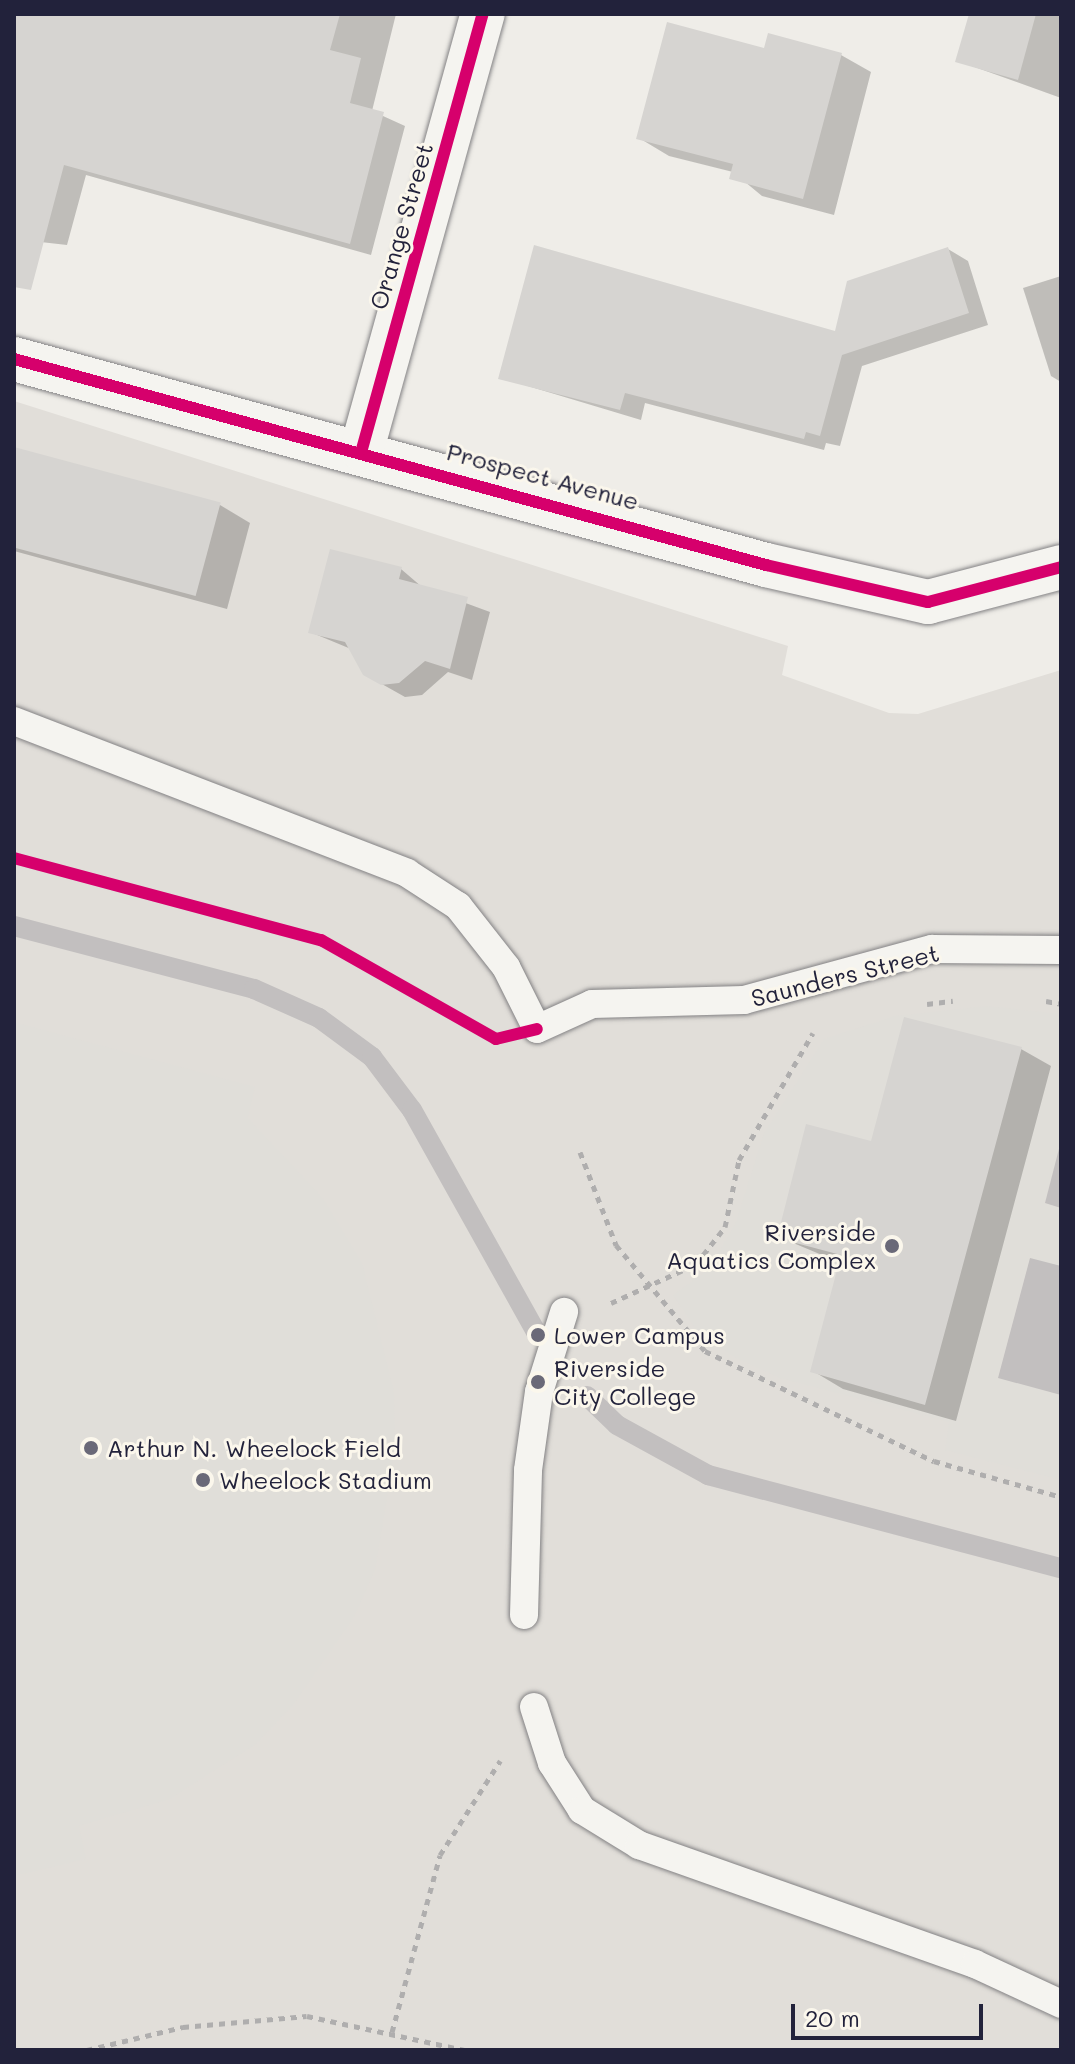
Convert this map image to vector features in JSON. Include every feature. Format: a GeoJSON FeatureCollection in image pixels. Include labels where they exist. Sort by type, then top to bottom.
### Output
{"type":"FeatureCollection","features":[{"type":"Feature","properties":{"kind":"street","name":"Orange Street"},"geometry":{"type":"LineString","coordinates":[[362,449],[483,14]]}},
{"type":"Feature","properties":{"kind":"street","name":"Prospect Avenue"},"geometry":{"type":"LineString","coordinates":[[14,359],[362,449],[766,565],[928,602],[1061,567]]}},
{"type":"Feature","properties":{"kind":"lane","name":"Saunders Street"},"geometry":{"type":"LineString","coordinates":[[14,721],[407,873],[458,906],[506,967],[537,1029],[592,1004],[744,1000],[932,949],[1061,950]]}},
{"type":"Feature","properties":{"kind":"lane"},"geometry":{"type":"LineString","coordinates":[[524,1615],[539,1392],[564,1312]]}},
{"type":"Feature","properties":{"kind":"lane"},"geometry":{"type":"LineString","coordinates":[[534,1707],[552,1763],[582,1810],[639,1845],[975,1964],[1061,2004]]}},
{"type":"Feature","properties":{"kind":"path"},"geometry":{"type":"LineString","coordinates":[[918,1005],[960,1000]]}},
{"type":"Feature","properties":{"kind":"path"},"geometry":{"type":"LineString","coordinates":[[1032,1001],[1061,1004]]}},
{"type":"Feature","properties":{"kind":"path"},"geometry":{"type":"LineString","coordinates":[[599,1315],[623,1293],[647,1289],[696,1264],[725,1227],[739,1160],[814,1030],[829,1027]]}},
{"type":"Feature","properties":{"kind":"path"},"geometry":{"type":"LineString","coordinates":[[580,1152],[616,1245],[647,1289],[675,1324],[735,1371],[827,1403],[934,1461],[1061,1497]]}},
{"type":"Feature","properties":{"kind":"path"},"geometry":{"type":"LineString","coordinates":[[392,2032],[440,1855],[534,1707]]}},
{"type":"Feature","properties":{"kind":"path"},"geometry":{"type":"LineString","coordinates":[[87,2050],[239,2019],[307,2016],[464,2050]]}},
{"type":"Feature","properties":{"kind":"shaded area","name":"Riverside City College"},"geometry":{"type":"Polygon","coordinates":[[[14,401],[788,646],[782,675],[889,713],[918,714],[1061,670],[1061,2050],[14,2050],[14,401]]]}},
{"type":"Feature","properties":{"kind":"shaded area","name":"Riverside Aquatics Complex"},"geometry":{"type":"Polygon","coordinates":[[[987,1006],[1061,1014],[1061,1480],[945,1450],[949,1422],[780,1378],[736,1358],[696,1330],[673,1295],[709,1269],[736,1222],[764,1133],[824,1039],[895,1016],[987,1006]]]}},
{"type":"Feature","properties":{"kind":"shaded area","name":"Wheelock Stadium"},"geometry":{"type":"Polygon","coordinates":[[[14,1022],[255,1087],[248,1118],[323,1198],[362,1263],[394,1392],[395,1448],[375,1570],[354,1617],[294,1704],[256,1744],[170,1799],[79,1826],[86,1859],[14,1876],[14,1022]]]}},
{"type":"Feature","properties":{"kind":"shaded area"},"geometry":{"type":"Polygon","coordinates":[[[1061,1141],[1061,1208],[1045,1203],[1061,1141]]]}},
{"type":"Feature","properties":{"kind":"shaded area"},"geometry":{"type":"Polygon","coordinates":[[[1030,1258],[1061,1266],[1061,1395],[998,1378],[1030,1258]]]}},
{"type":"Feature","properties":{"kind":"building"},"geometry":{"type":"Polygon","coordinates":[[[14,14],[340,14],[330,50],[361,58],[350,103],[384,112],[350,244],[64,165],[31,290],[14,287],[14,14]]]}},
{"type":"Feature","properties":{"kind":"building"},"geometry":{"type":"Polygon","coordinates":[[[969,14],[1036,14],[1018,80],[955,62],[969,14]]]}},
{"type":"Feature","properties":{"kind":"building"},"geometry":{"type":"Polygon","coordinates":[[[667,22],[764,48],[768,33],[842,53],[803,199],[729,179],[733,164],[636,139],[667,22]]]}},
{"type":"Feature","properties":{"kind":"building"},"geometry":{"type":"Polygon","coordinates":[[[534,245],[835,331],[847,281],[948,247],[969,313],[842,355],[820,436],[806,432],[804,439],[625,393],[620,410],[498,379],[534,245]]]}},
{"type":"Feature","properties":{"kind":"building"},"geometry":{"type":"Polygon","coordinates":[[[14,447],[221,502],[196,596],[14,547],[14,447]]]}},
{"type":"Feature","properties":{"kind":"building"},"geometry":{"type":"Polygon","coordinates":[[[330,549],[402,567],[399,579],[468,597],[450,669],[425,661],[399,683],[381,685],[363,675],[345,642],[308,633],[330,549]]]}},
{"type":"Feature","properties":{"kind":"building"},"geometry":{"type":"Polygon","coordinates":[[[904,1017],[1022,1047],[925,1405],[810,1372],[841,1255],[777,1238],[806,1124],[871,1141],[904,1017]]]}},
{"type":"Feature","properties":{"kind":"waterway"},"geometry":{"type":"LineString","coordinates":[[14,926],[254,989],[319,1018],[372,1057],[412,1110],[537,1334]]}},
{"type":"Feature","properties":{"kind":"waterway"},"geometry":{"type":"LineString","coordinates":[[587,1396],[617,1425],[708,1475],[1061,1568]]}},
{"type":"Feature","properties":{"kind":"cycle path"},"geometry":{"type":"LineString","coordinates":[[362,449],[483,14]]}},
{"type":"Feature","properties":{"kind":"cycle path"},"geometry":{"type":"LineString","coordinates":[[14,359],[766,565],[928,602],[1061,567]]}},
{"type":"Feature","properties":{"kind":"cycle path"},"geometry":{"type":"LineString","coordinates":[[14,858],[321,940],[496,1039],[537,1029]]}},
{"type":"Feature","properties":{"kind":"place","name":"Riverside Aquatics Complex"},"geometry":{"type":"Point","coordinates":[892,1246]}},
{"type":"Feature","properties":{"kind":"place","name":"Lower Campus"},"geometry":{"type":"Point","coordinates":[538,1335]}},
{"type":"Feature","properties":{"kind":"place","name":"Riverside City College"},"geometry":{"type":"Point","coordinates":[538,1382]}},
{"type":"Feature","properties":{"kind":"place","name":"Arthur N. Wheelock Field"},"geometry":{"type":"Point","coordinates":[91,1448]}},
{"type":"Feature","properties":{"kind":"place","name":"Wheelock Stadium"},"geometry":{"type":"Point","coordinates":[203,1480]}}]}
